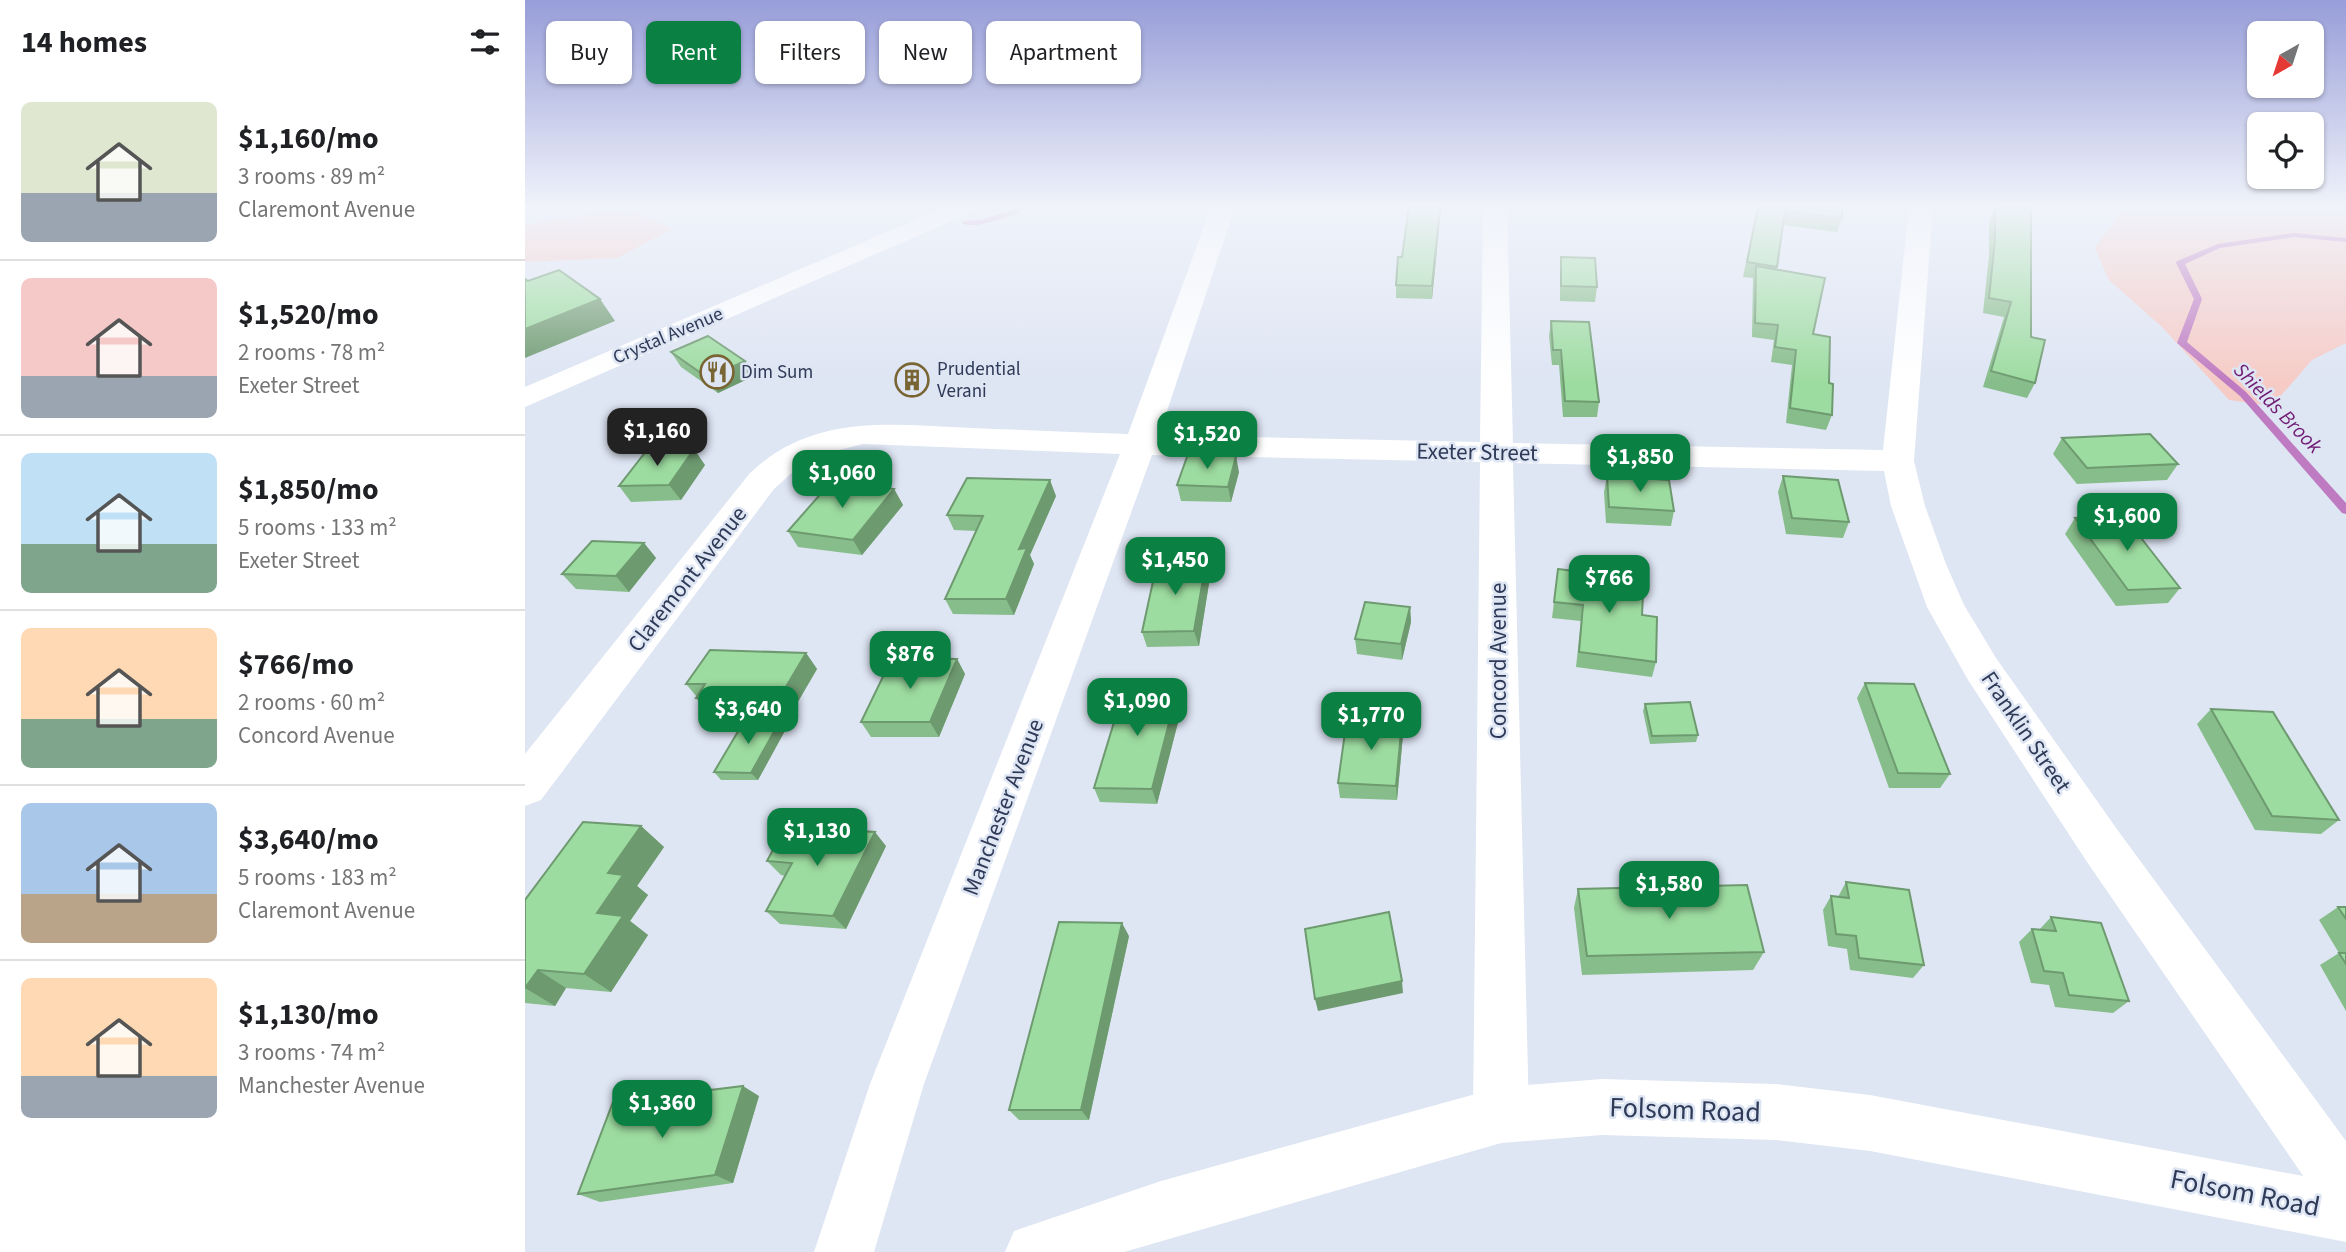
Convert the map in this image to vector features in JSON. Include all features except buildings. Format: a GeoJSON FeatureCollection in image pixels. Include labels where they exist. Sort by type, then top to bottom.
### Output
{"type":"FeatureCollection","features":[{"type":"Feature","properties":{"kind":"street","name":"Crystal Avenue"},"geometry":{"type":"LineString","coordinates":[[525,398],[828,265]]}},
{"type":"Feature","properties":{"kind":"street","name":"Manchester Avenue"},"geometry":{"type":"LineString","coordinates":[[844,1252],[898,1084],[1140,445],[1202,265]]}},
{"type":"Feature","properties":{"kind":"street","name":"Concord Avenue"},"geometry":{"type":"LineString","coordinates":[[1495,265],[1501,1115]]}},
{"type":"Feature","properties":{"kind":"street","name":"Franklin Street"},"geometry":{"type":"LineString","coordinates":[[1916,265],[1898,461],[1908,506],[1946,607],[1982,669],[2103,847],[2346,1189]]}},
{"type":"Feature","properties":{"kind":"street","name":"Claremont Avenue"},"geometry":{"type":"LineString","coordinates":[[525,787],[762,481],[788,457],[828,440],[863,434],[1140,445]]}},
{"type":"Feature","properties":{"kind":"street","name":"Exeter Street"},"geometry":{"type":"LineString","coordinates":[[1140,445],[1898,461]]}},
{"type":"Feature","properties":{"kind":"street","name":"Folsom Road"},"geometry":{"type":"LineString","coordinates":[[1035,1252],[1161,1210],[1501,1115],[1602,1107],[1775,1112],[1870,1122],[2346,1213]]}},
{"type":"Feature","properties":{"kind":"shaded area"},"geometry":{"type":"Polygon","coordinates":[[[2103,265],[2346,265],[2346,343],[2312,360],[2272,406],[2229,400],[2162,327],[2109,280],[2103,265]]]}},
{"type":"Feature","properties":{"kind":"waterway","name":"Shields Brook"},"geometry":{"type":"LineString","coordinates":[[2181,265],[2198,299],[2182,343],[2243,394],[2346,510]]}},
{"type":"Feature","properties":{"kind":"place","name":"Dim Sum"},"geometry":{"type":"Point","coordinates":[717,372]}},
{"type":"Feature","properties":{"kind":"place","name":"Prudential Verani"},"geometry":{"type":"Point","coordinates":[912,380]}}]}
